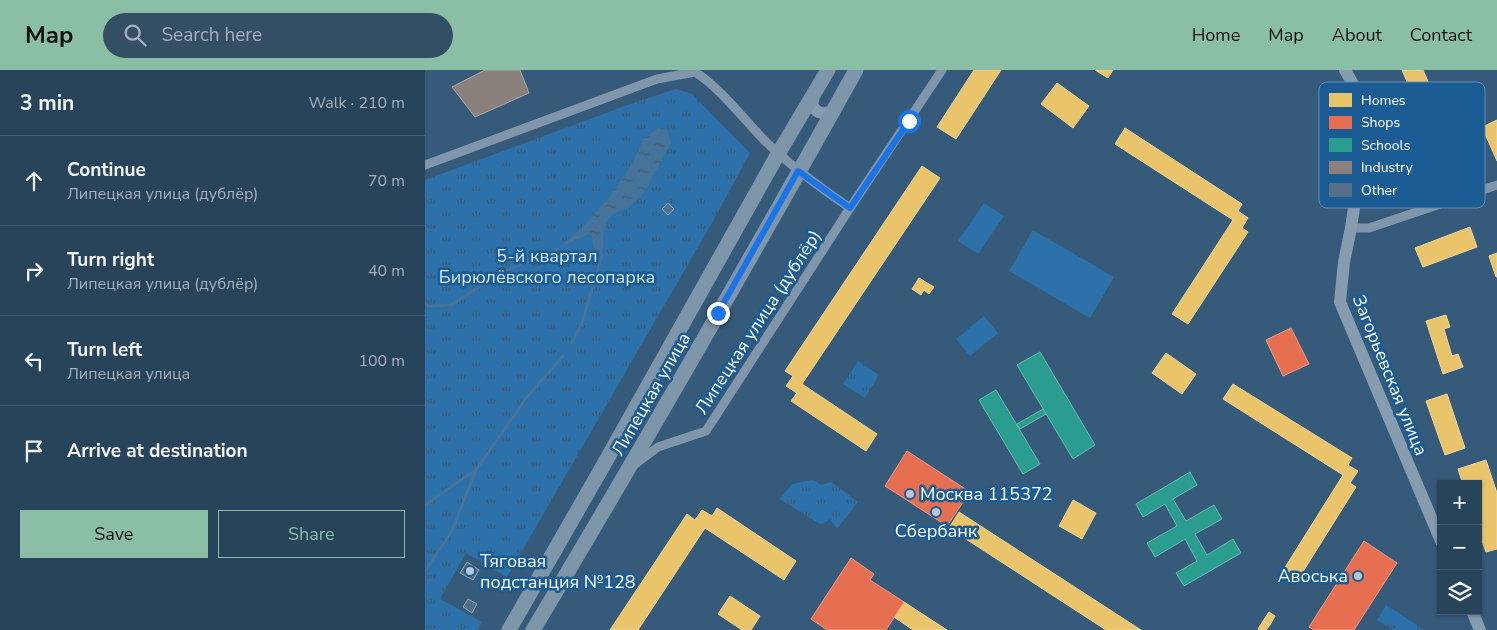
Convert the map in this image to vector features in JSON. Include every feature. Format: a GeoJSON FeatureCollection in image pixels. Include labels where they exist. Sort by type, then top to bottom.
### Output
{"type":"FeatureCollection","features":[{"type":"Feature","properties":{"kind":"main road","name":"Липецкая улица"},"geometry":{"type":"LineString","coordinates":[[509,630],[778,154],[828,70]]}},
{"type":"Feature","properties":{"kind":"main road","name":"Липецкая улица"},"geometry":{"type":"LineString","coordinates":[[533,630],[630,468],[666,401],[701,344],[856,70]]}},
{"type":"Feature","properties":{"kind":"street","name":"Липецкая улица (дублёр)"},"geometry":{"type":"LineString","coordinates":[[630,468],[658,447],[706,431],[942,70]]}},
{"type":"Feature","properties":{"kind":"street","name":"Загорьевская улица"},"geometry":{"type":"LineString","coordinates":[[1345,70],[1352,82]]}},
{"type":"Feature","properties":{"kind":"street"},"geometry":{"type":"LineString","coordinates":[[425,165],[657,79],[695,72],[715,89],[778,154],[798,171],[850,208]]}},
{"type":"Feature","properties":{"kind":"street"},"geometry":{"type":"LineString","coordinates":[[814,95],[812,105],[817,112],[829,113],[835,107]]}},
{"type":"Feature","properties":{"kind":"street"},"geometry":{"type":"LineString","coordinates":[[1485,189],[1497,185]]}},
{"type":"Feature","properties":{"kind":"street","name":"Загорьевская улица"},"geometry":{"type":"LineString","coordinates":[[1354,208],[1344,262],[1340,302],[1437,532]]}},
{"type":"Feature","properties":{"kind":"street"},"geometry":{"type":"LineString","coordinates":[[1351,228],[1369,228],[1429,208]]}},
{"type":"Feature","properties":{"kind":"street"},"geometry":{"type":"LineString","coordinates":[[1474,615],[1480,630]]}},
{"type":"Feature","properties":{"kind":"green space","name":"5-й квартал Бирюлёвского лесопарка"},"geometry":{"type":"Polygon","coordinates":[[[676,89],[692,94],[750,153],[713,221],[507,577],[466,553],[440,599],[482,622],[478,630],[425,630],[425,180],[676,89]]]}},
{"type":"Feature","properties":{"kind":"green space"},"geometry":{"type":"Polygon","coordinates":[[[984,203],[1004,216],[978,254],[958,241],[984,203]]]}},
{"type":"Feature","properties":{"kind":"green space"},"geometry":{"type":"Polygon","coordinates":[[[1033,230],[1114,277],[1090,318],[1009,271],[1033,230]]]}},
{"type":"Feature","properties":{"kind":"green space"},"geometry":{"type":"Polygon","coordinates":[[[984,316],[998,333],[970,356],[956,339],[984,316]]]}},
{"type":"Feature","properties":{"kind":"green space"},"geometry":{"type":"Polygon","coordinates":[[[858,361],[879,375],[865,398],[843,384],[858,361]]]}},
{"type":"Feature","properties":{"kind":"green space"},"geometry":{"type":"Polygon","coordinates":[[[813,480],[821,485],[831,482],[858,502],[837,529],[830,519],[821,525],[780,499],[792,484],[813,480]]]}},
{"type":"Feature","properties":{"kind":"green space"},"geometry":{"type":"Polygon","coordinates":[[[1386,605],[1423,630],[1393,630],[1377,620],[1386,605]]]}},
{"type":"Feature","properties":{"kind":"water"},"geometry":{"type":"Polygon","coordinates":[[[660,127],[667,130],[671,143],[645,192],[629,207],[613,214],[608,219],[604,232],[602,255],[595,252],[591,233],[557,249],[581,229],[610,196],[632,164],[644,138],[660,127]]]}},
{"type":"Feature","properties":{"kind":"building: Homes"},"geometry":{"type":"Polygon","coordinates":[[[974,70],[1001,70],[956,139],[937,127],[974,70]]]}},
{"type":"Feature","properties":{"kind":"building: Homes"},"geometry":{"type":"Polygon","coordinates":[[[1095,70],[1113,70],[1108,78],[1095,70]]]}},
{"type":"Feature","properties":{"kind":"building: Homes"},"geometry":{"type":"Polygon","coordinates":[[[1402,70],[1423,70],[1428,82],[1407,82],[1402,70]]]}},
{"type":"Feature","properties":{"kind":"building: Homes"},"geometry":{"type":"Polygon","coordinates":[[[1057,83],[1089,106],[1073,128],[1041,104],[1057,83]]]}},
{"type":"Feature","properties":{"kind":"building: Homes"},"geometry":{"type":"Polygon","coordinates":[[[1497,120],[1497,161],[1485,134],[1485,126],[1497,120]]]}},
{"type":"Feature","properties":{"kind":"building: Homes"},"geometry":{"type":"Polygon","coordinates":[[[1125,128],[1242,204],[1238,211],[1248,218],[1242,228],[1248,232],[1188,324],[1172,314],[1233,220],[1115,144],[1125,128]]]}},
{"type":"Feature","properties":{"kind":"building: Homes"},"geometry":{"type":"Polygon","coordinates":[[[922,166],[940,178],[802,384],[877,434],[866,451],[791,401],[797,393],[786,386],[793,376],[785,371],[922,166]]]}},
{"type":"Feature","properties":{"kind":"building: Homes"},"geometry":{"type":"Polygon","coordinates":[[[1470,227],[1477,247],[1423,267],[1415,248],[1470,227]]]}},
{"type":"Feature","properties":{"kind":"building: Homes"},"geometry":{"type":"Polygon","coordinates":[[[1497,253],[1497,277],[1496,277],[1489,256],[1497,253]]]}},
{"type":"Feature","properties":{"kind":"building: Homes"},"geometry":{"type":"Polygon","coordinates":[[[919,278],[934,287],[929,294],[924,290],[921,295],[912,289],[919,278]]]}},
{"type":"Feature","properties":{"kind":"building: Homes"},"geometry":{"type":"Polygon","coordinates":[[[1446,315],[1450,327],[1444,329],[1452,356],[1458,354],[1463,367],[1443,374],[1426,321],[1446,315]]]}},
{"type":"Feature","properties":{"kind":"building: Homes"},"geometry":{"type":"Polygon","coordinates":[[[1166,353],[1196,374],[1182,394],[1152,373],[1166,353]]]}},
{"type":"Feature","properties":{"kind":"building: Homes"},"geometry":{"type":"Polygon","coordinates":[[[1233,384],[1352,458],[1348,465],[1358,471],[1350,483],[1356,487],[1299,578],[1284,569],[1343,475],[1223,399],[1233,384]]]}},
{"type":"Feature","properties":{"kind":"building: Homes"},"geometry":{"type":"Polygon","coordinates":[[[1447,394],[1465,448],[1445,455],[1426,401],[1447,394]]]}},
{"type":"Feature","properties":{"kind":"building: Homes"},"geometry":{"type":"Polygon","coordinates":[[[1486,460],[1497,493],[1497,549],[1486,552],[1482,541],[1482,480],[1462,480],[1458,469],[1486,460]]]}},
{"type":"Feature","properties":{"kind":"building: Homes"},"geometry":{"type":"Polygon","coordinates":[[[1073,500],[1096,513],[1082,539],[1059,526],[1073,500]]]}},
{"type":"Feature","properties":{"kind":"building: Homes"},"geometry":{"type":"Polygon","coordinates":[[[717,508],[796,561],[784,580],[705,528],[638,630],[610,630],[687,514],[695,520],[702,510],[712,516],[717,508]]]}},
{"type":"Feature","properties":{"kind":"building: Homes"},"geometry":{"type":"Polygon","coordinates":[[[959,512],[1141,630],[1106,630],[949,528],[959,512]]]}},
{"type":"Feature","properties":{"kind":"building: Homes"},"geometry":{"type":"Polygon","coordinates":[[[730,596],[760,616],[751,630],[742,630],[718,614],[730,596]]]}},
{"type":"Feature","properties":{"kind":"building: Homes"},"geometry":{"type":"Polygon","coordinates":[[[904,602],[947,630],[913,630],[894,617],[904,602]]]}},
{"type":"Feature","properties":{"kind":"building: Homes"},"geometry":{"type":"Polygon","coordinates":[[[1269,612],[1275,616],[1270,625],[1263,621],[1269,612]]]}},
{"type":"Feature","properties":{"kind":"building: Homes"},"geometry":{"type":"Polygon","coordinates":[[[1263,621],[1270,625],[1266,630],[1260,630],[1258,629],[1263,621]]]}},
{"type":"Feature","properties":{"kind":"building: Shops"},"geometry":{"type":"Polygon","coordinates":[[[1291,328],[1309,364],[1283,376],[1266,340],[1291,328]]]}},
{"type":"Feature","properties":{"kind":"building: Shops"},"geometry":{"type":"Polygon","coordinates":[[[907,451],[970,492],[947,526],[885,486],[907,451]]]}},
{"type":"Feature","properties":{"kind":"building: Shops"},"geometry":{"type":"Polygon","coordinates":[[[1364,541],[1397,563],[1354,630],[1314,630],[1309,627],[1364,541]]]}},
{"type":"Feature","properties":{"kind":"building: Shops"},"geometry":{"type":"Polygon","coordinates":[[[851,558],[874,574],[870,580],[904,602],[886,630],[827,630],[811,619],[851,558]]]}},
{"type":"Feature","properties":{"kind":"building: Schools"},"geometry":{"type":"Polygon","coordinates":[[[1040,352],[1095,445],[1073,459],[1017,365],[1040,352]]]}},
{"type":"Feature","properties":{"kind":"building: Schools"},"geometry":{"type":"Polygon","coordinates":[[[996,390],[1040,464],[1023,474],[979,400],[996,390]]]}},
{"type":"Feature","properties":{"kind":"building: Schools"},"geometry":{"type":"Polygon","coordinates":[[[1043,409],[1046,414],[1020,429],[1017,424],[1043,409]]]}},
{"type":"Feature","properties":{"kind":"building: Schools"},"geometry":{"type":"Polygon","coordinates":[[[1190,472],[1197,485],[1173,499],[1186,521],[1214,505],[1222,519],[1195,534],[1207,555],[1233,539],[1241,553],[1184,586],[1176,573],[1197,561],[1185,539],[1155,557],[1147,543],[1177,526],[1165,504],[1143,517],[1136,504],[1190,472]]]}},
{"type":"Feature","properties":{"kind":"building: Industry"},"geometry":{"type":"Polygon","coordinates":[[[485,70],[520,70],[529,93],[475,117],[452,87],[485,70]]]}},
{"type":"Feature","properties":{"kind":"building: Other"},"geometry":{"type":"Polygon","coordinates":[[[668,203],[674,209],[668,215],[662,209],[668,203]]]}},
{"type":"Feature","properties":{"kind":"building: Other","name":"Тяговая подстанция №128"},"geometry":{"type":"Polygon","coordinates":[[[467,562],[479,570],[473,580],[460,573],[467,562]]]}},
{"type":"Feature","properties":{"kind":"building: Other"},"geometry":{"type":"Polygon","coordinates":[[[468,599],[477,604],[472,613],[463,607],[468,599]]]}},
{"type":"Feature","properties":{"kind":"waterway"},"geometry":{"type":"LineString","coordinates":[[425,304],[429,306],[451,305],[503,272],[557,249]]}},
{"type":"Feature","properties":{"kind":"waterway"},"geometry":{"type":"LineString","coordinates":[[572,343],[582,323],[602,255]]}},
{"type":"Feature","properties":{"kind":"waterway"},"geometry":{"type":"LineString","coordinates":[[426,570],[452,531],[476,470],[527,397],[563,356]]}},
{"type":"Feature","properties":{"kind":"waterway"},"geometry":{"type":"LineString","coordinates":[[425,505],[474,471]]}},
{"type":"Feature","properties":{"kind":"place","name":"Москва 115372"},"geometry":{"type":"Point","coordinates":[910,494]}},
{"type":"Feature","properties":{"kind":"place","name":"Сбербанк"},"geometry":{"type":"Point","coordinates":[936,512]}},
{"type":"Feature","properties":{"kind":"place","name":"Тяговая подстанция №128"},"geometry":{"type":"Point","coordinates":[470,571]}},
{"type":"Feature","properties":{"kind":"place","name":"Авоська"},"geometry":{"type":"Point","coordinates":[1358,576]}},
{"type":"Feature","properties":{"kind":"route"},"geometry":{"type":"LineString","coordinates":[[718,313],[798,171],[850,208],[909,121]]}}]}
